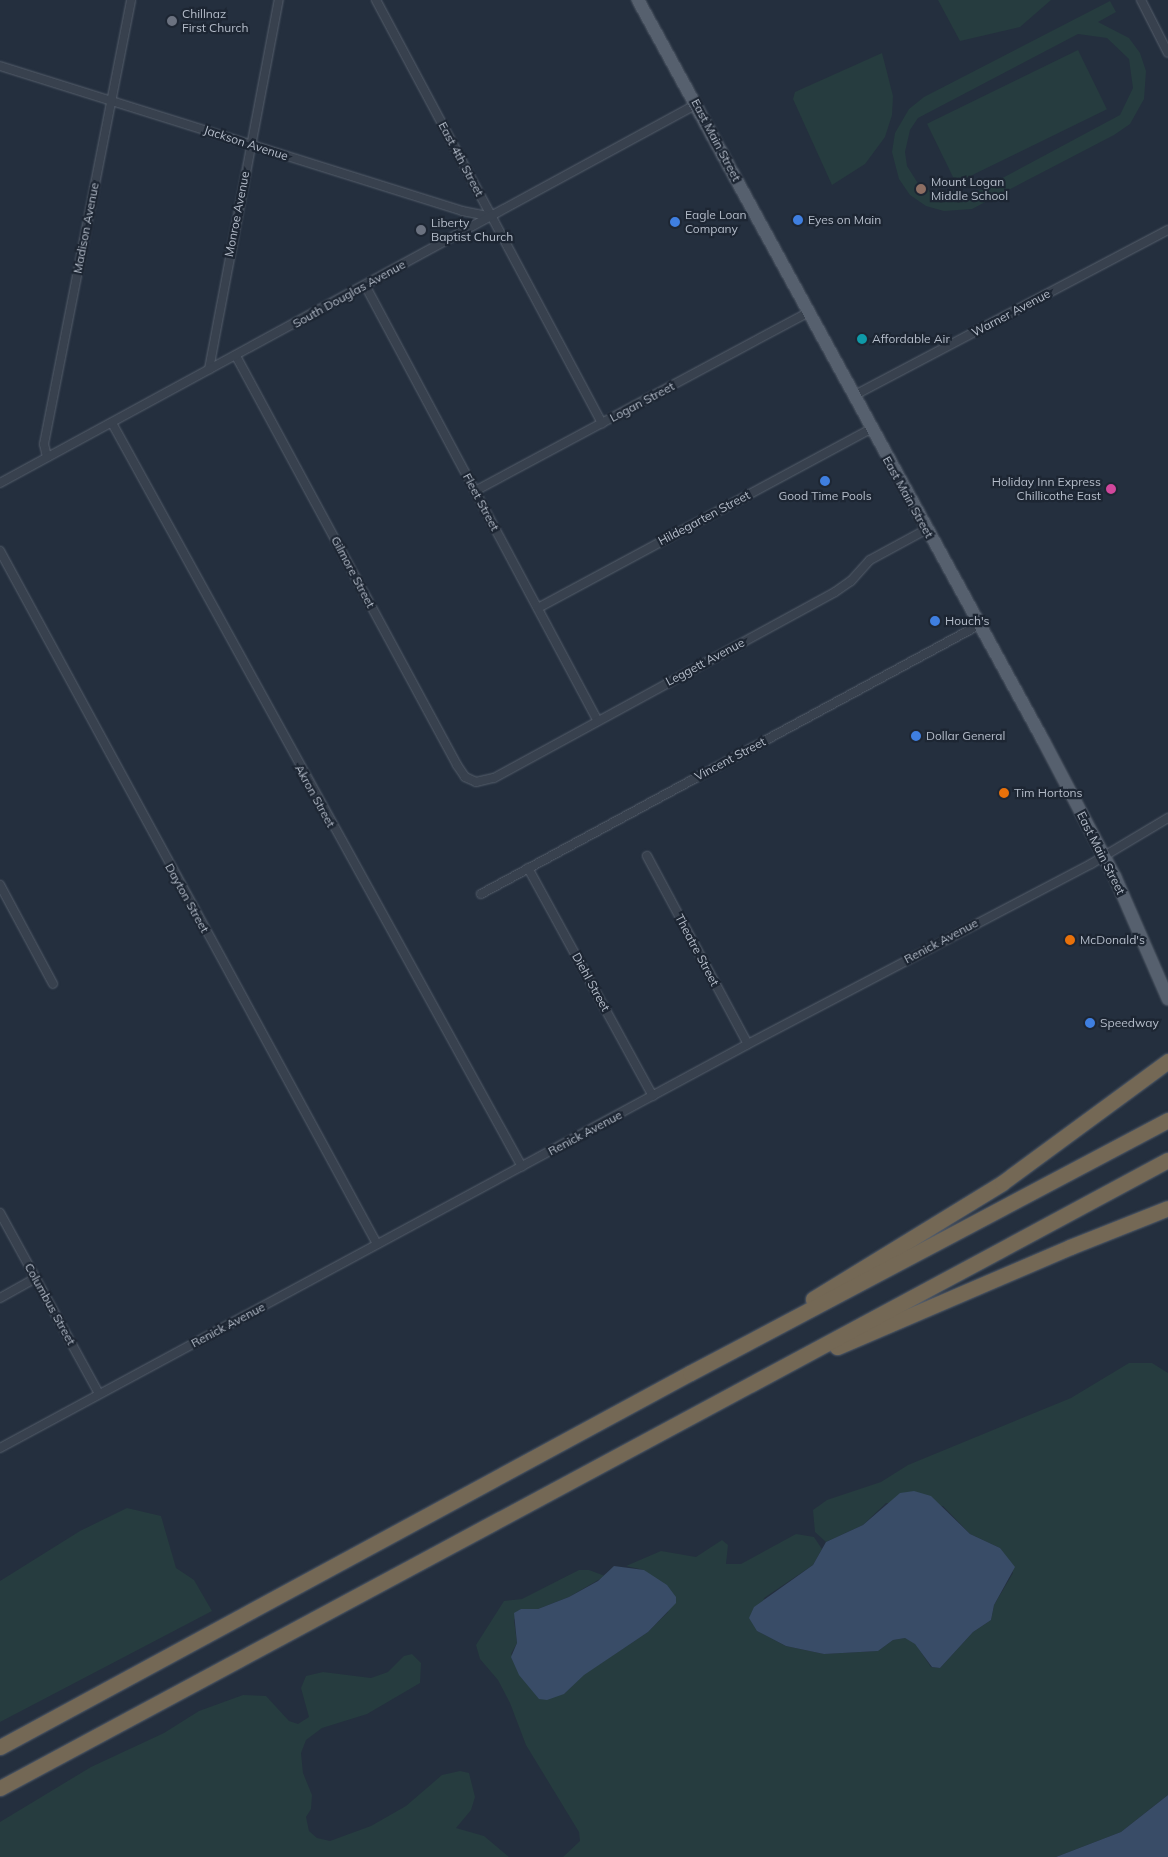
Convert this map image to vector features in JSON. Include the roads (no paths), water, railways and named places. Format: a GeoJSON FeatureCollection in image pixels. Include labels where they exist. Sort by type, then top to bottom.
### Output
{"type":"FeatureCollection","features":[{"type":"Feature","properties":{"kind":"highway"},"geometry":{"type":"LineString","coordinates":[[690,1373],[1002,1183],[1168,1061]]}},
{"type":"Feature","properties":{"kind":"highway"},"geometry":{"type":"LineString","coordinates":[[0,1747],[690,1373],[1168,1120]]}},
{"type":"Feature","properties":{"kind":"highway"},"geometry":{"type":"LineString","coordinates":[[0,1788],[1168,1160]]}},
{"type":"Feature","properties":{"kind":"highway"},"geometry":{"type":"LineString","coordinates":[[724,1399],[912,1314],[1168,1208]]}},
{"type":"Feature","properties":{"kind":"main road","name":"East Main Street"},"geometry":{"type":"LineString","coordinates":[[638,0],[697,104],[853,396],[1104,856],[1168,999]]}},
{"type":"Feature","properties":{"kind":"street","name":"Madison Avenue"},"geometry":{"type":"LineString","coordinates":[[48,457],[44,444],[131,0]]}},
{"type":"Feature","properties":{"kind":"street","name":"Monroe Avenue"},"geometry":{"type":"LineString","coordinates":[[210,369],[280,0]]}},
{"type":"Feature","properties":{"kind":"street","name":"East 4th Street"},"geometry":{"type":"LineString","coordinates":[[376,0],[602,424]]}},
{"type":"Feature","properties":{"kind":"street"},"geometry":{"type":"LineString","coordinates":[[1141,0],[1168,53]]}},
{"type":"Feature","properties":{"kind":"street","name":"Jackson Avenue"},"geometry":{"type":"LineString","coordinates":[[0,66],[462,211],[492,217]]}},
{"type":"Feature","properties":{"kind":"street","name":"South Douglas Avenue"},"geometry":{"type":"LineString","coordinates":[[0,483],[112,424],[697,104]]}},
{"type":"Feature","properties":{"kind":"street","name":"Warner Avenue"},"geometry":{"type":"LineString","coordinates":[[853,396],[1168,230]]}},
{"type":"Feature","properties":{"kind":"street","name":"Fleet Street"},"geometry":{"type":"LineString","coordinates":[[365,286],[597,720]]}},
{"type":"Feature","properties":{"kind":"street","name":"Logan Street"},"geometry":{"type":"LineString","coordinates":[[475,491],[809,312]]}},
{"type":"Feature","properties":{"kind":"street","name":"Gilmore Street"},"geometry":{"type":"LineString","coordinates":[[236,356],[457,765],[465,777],[476,782]]}},
{"type":"Feature","properties":{"kind":"street","name":"Akron Street"},"geometry":{"type":"LineString","coordinates":[[112,424],[522,1167]]}},
{"type":"Feature","properties":{"kind":"street","name":"Hildegarten Street"},"geometry":{"type":"LineString","coordinates":[[538,608],[871,429]]}},
{"type":"Feature","properties":{"kind":"street","name":"Leggett Avenue"},"geometry":{"type":"LineString","coordinates":[[476,782],[494,778],[597,720],[835,592],[851,581],[870,560],[926,529]]}},
{"type":"Feature","properties":{"kind":"street","name":"Dayton Street"},"geometry":{"type":"LineString","coordinates":[[0,551],[377,1244]]}},
{"type":"Feature","properties":{"kind":"street","name":"Vincent Street"},"geometry":{"type":"LineString","coordinates":[[481,894],[979,625]]}},
{"type":"Feature","properties":{"kind":"street","name":"Renick Avenue"},"geometry":{"type":"LineString","coordinates":[[0,1448],[748,1044],[1104,856],[1168,818]]}},
{"type":"Feature","properties":{"kind":"street","name":"Theatre Street"},"geometry":{"type":"LineString","coordinates":[[647,856],[748,1044]]}},
{"type":"Feature","properties":{"kind":"street","name":"Diehl Street"},"geometry":{"type":"LineString","coordinates":[[528,868],[653,1096]]}},
{"type":"Feature","properties":{"kind":"street"},"geometry":{"type":"LineString","coordinates":[[0,885],[53,984]]}},
{"type":"Feature","properties":{"kind":"street","name":"Columbus Street"},"geometry":{"type":"LineString","coordinates":[[0,1213],[99,1394]]}},
{"type":"Feature","properties":{"kind":"street"},"geometry":{"type":"LineString","coordinates":[[0,1298],[36,1278]]}},
{"type":"Feature","properties":{"kind":"water"},"geometry":{"type":"Polygon","coordinates":[[[914,1491],[931,1496],[970,1534],[1000,1548],[1015,1567],[994,1605],[991,1620],[973,1632],[940,1668],[932,1667],[915,1644],[905,1638],[893,1640],[878,1651],[824,1654],[786,1646],[757,1631],[749,1618],[754,1607],[813,1565],[826,1542],[863,1525],[900,1493],[914,1491]]]}},
{"type":"Feature","properties":{"kind":"water"},"geometry":{"type":"Polygon","coordinates":[[[614,1566],[644,1570],[667,1585],[676,1597],[676,1603],[648,1632],[584,1675],[564,1694],[547,1700],[539,1699],[519,1675],[511,1657],[517,1643],[514,1613],[521,1609],[538,1609],[569,1597],[598,1581],[614,1566]]]}},
{"type":"Feature","properties":{"kind":"water"},"geometry":{"type":"Polygon","coordinates":[[[1168,1795],[1168,1857],[1056,1857],[1121,1832],[1168,1795]]]}},
{"type":"Feature","properties":{"kind":"place","name":"Chillnaz First Church"},"geometry":{"type":"Point","coordinates":[172,21]}},
{"type":"Feature","properties":{"kind":"place","name":"Mount Logan Middle School"},"geometry":{"type":"Point","coordinates":[921,189]}},
{"type":"Feature","properties":{"kind":"place","name":"Eyes on Main"},"geometry":{"type":"Point","coordinates":[798,220]}},
{"type":"Feature","properties":{"kind":"place","name":"Eagle Loan Company"},"geometry":{"type":"Point","coordinates":[675,222]}},
{"type":"Feature","properties":{"kind":"place","name":"Liberty Baptist Church"},"geometry":{"type":"Point","coordinates":[421,230]}},
{"type":"Feature","properties":{"kind":"place","name":"Affordable Air"},"geometry":{"type":"Point","coordinates":[862,339]}},
{"type":"Feature","properties":{"kind":"place","name":"Good Time Pools"},"geometry":{"type":"Point","coordinates":[825,481]}},
{"type":"Feature","properties":{"kind":"place","name":"Holiday Inn Express Chillicothe East"},"geometry":{"type":"Point","coordinates":[1111,489]}},
{"type":"Feature","properties":{"kind":"place","name":"Houch's"},"geometry":{"type":"Point","coordinates":[935,621]}},
{"type":"Feature","properties":{"kind":"place","name":"Dollar General"},"geometry":{"type":"Point","coordinates":[916,736]}},
{"type":"Feature","properties":{"kind":"place","name":"Tim Hortons"},"geometry":{"type":"Point","coordinates":[1004,793]}},
{"type":"Feature","properties":{"kind":"place","name":"McDonald's"},"geometry":{"type":"Point","coordinates":[1070,940]}},
{"type":"Feature","properties":{"kind":"place","name":"Speedway"},"geometry":{"type":"Point","coordinates":[1090,1023]}}]}
